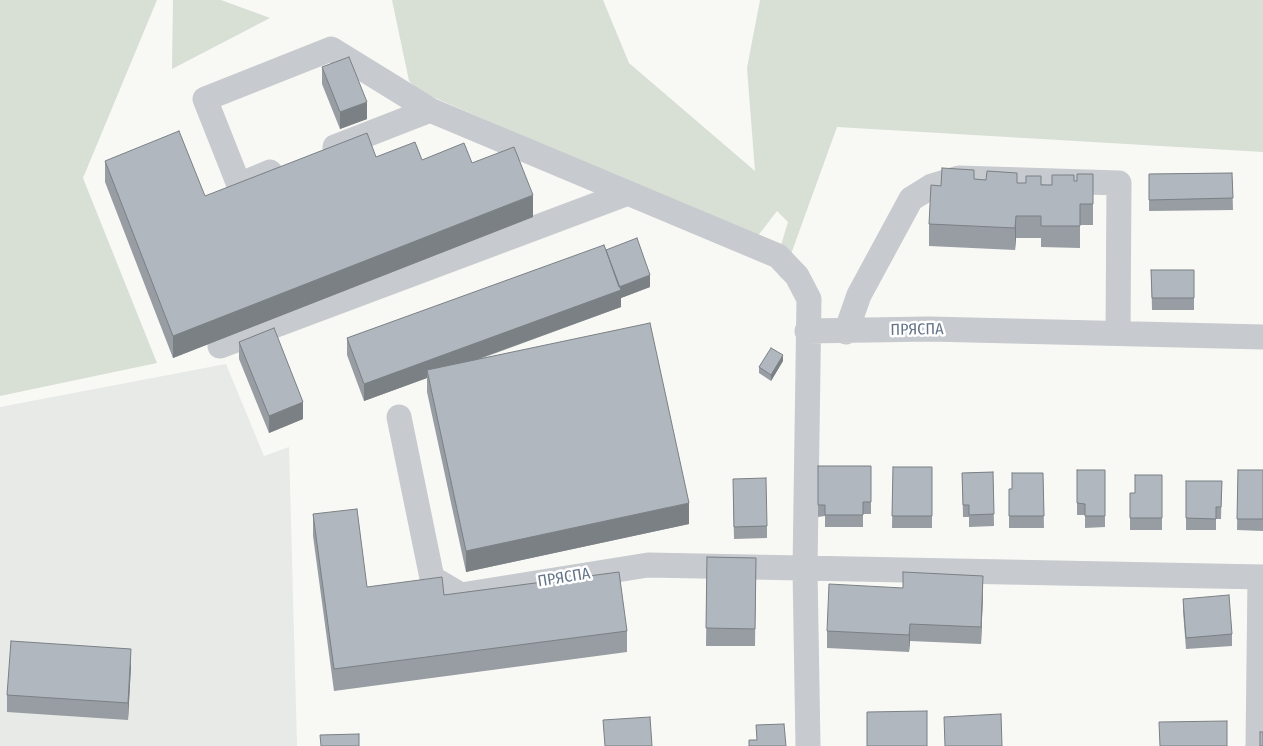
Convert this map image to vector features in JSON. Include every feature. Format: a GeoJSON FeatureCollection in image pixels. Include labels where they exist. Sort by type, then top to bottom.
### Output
{"type":"FeatureCollection","features":[{"type":"Feature","properties":{"kind":"street"},"geometry":{"type":"LineString","coordinates":[[430,110],[239,184],[205,99],[331,49],[430,110],[778,256],[797,276],[808,299],[805,568],[808,746]]}},
{"type":"Feature","properties":{"kind":"street"},"geometry":{"type":"LineString","coordinates":[[846,332],[859,295],[911,200],[932,186],[959,178],[1119,183],[1118,333]]}},
{"type":"Feature","properties":{"kind":"street"},"geometry":{"type":"LineString","coordinates":[[220,346],[628,193]]}},
{"type":"Feature","properties":{"kind":"street","name":"ПРЯСПА"},"geometry":{"type":"LineString","coordinates":[[808,331],[846,332],[929,329],[1263,337]]}},
{"type":"Feature","properties":{"kind":"street","name":"ПРЯСПА"},"geometry":{"type":"LineString","coordinates":[[399,417],[432,578],[461,595],[648,565],[1262,577]]}},
{"type":"Feature","properties":{"kind":"street"},"geometry":{"type":"LineString","coordinates":[[1258,746],[1262,577]]}},
{"type":"Feature","properties":{"kind":"shaded area"},"geometry":{"type":"Polygon","coordinates":[[[0,0],[157,0],[83,178],[157,363],[0,396],[0,0]]]}},
{"type":"Feature","properties":{"kind":"shaded area"},"geometry":{"type":"Polygon","coordinates":[[[173,0],[221,0],[270,18],[172,69],[173,0]]]}},
{"type":"Feature","properties":{"kind":"shaded area"},"geometry":{"type":"Polygon","coordinates":[[[392,0],[603,0],[629,63],[755,171],[747,68],[760,0],[1263,0],[1263,152],[837,127],[782,279],[774,268],[788,222],[777,211],[757,237],[419,91],[409,81],[392,0]]]}},
{"type":"Feature","properties":{"kind":"shaded area"},"geometry":{"type":"Polygon","coordinates":[[[226,364],[264,456],[289,447],[297,746],[0,746],[0,407],[226,364]]]}},
{"type":"Feature","properties":{"kind":"building"},"geometry":{"type":"Polygon","coordinates":[[[349,57],[367,102],[340,112],[322,67],[349,57]]]}},
{"type":"Feature","properties":{"kind":"building"},"geometry":{"type":"Polygon","coordinates":[[[179,131],[205,196],[367,133],[376,157],[415,142],[422,160],[464,143],[472,163],[514,147],[533,195],[173,336],[105,161],[179,131]]]}},
{"type":"Feature","properties":{"kind":"building"},"geometry":{"type":"Polygon","coordinates":[[[942,168],[974,170],[974,179],[986,180],[987,171],[1017,173],[1017,183],[1026,183],[1026,176],[1041,176],[1041,185],[1052,185],[1052,175],[1074,175],[1074,181],[1077,181],[1077,174],[1093,174],[1093,204],[1080,204],[1080,226],[1041,226],[1041,216],[1016,216],[1015,228],[929,224],[931,185],[941,186],[942,168]]]}},
{"type":"Feature","properties":{"kind":"building"},"geometry":{"type":"Polygon","coordinates":[[[1232,173],[1233,198],[1149,200],[1149,174],[1232,173]]]}},
{"type":"Feature","properties":{"kind":"building"},"geometry":{"type":"Polygon","coordinates":[[[637,238],[650,275],[619,287],[606,250],[637,238]]]}},
{"type":"Feature","properties":{"kind":"building"},"geometry":{"type":"Polygon","coordinates":[[[604,245],[621,290],[364,384],[347,338],[604,245]]]}},
{"type":"Feature","properties":{"kind":"building"},"geometry":{"type":"Polygon","coordinates":[[[1151,270],[1194,270],[1194,298],[1152,298],[1151,270]]]}},
{"type":"Feature","properties":{"kind":"building"},"geometry":{"type":"Polygon","coordinates":[[[650,323],[689,503],[466,551],[427,370],[650,323]]]}},
{"type":"Feature","properties":{"kind":"building"},"geometry":{"type":"Polygon","coordinates":[[[274,328],[303,402],[269,416],[239,342],[274,328]]]}},
{"type":"Feature","properties":{"kind":"building"},"geometry":{"type":"Polygon","coordinates":[[[771,348],[783,355],[771,375],[759,367],[771,348]]]}},
{"type":"Feature","properties":{"kind":"building"},"geometry":{"type":"Polygon","coordinates":[[[818,466],[871,466],[871,502],[863,502],[863,515],[825,515],[825,505],[818,505],[818,466]]]}},
{"type":"Feature","properties":{"kind":"building"},"geometry":{"type":"Polygon","coordinates":[[[893,467],[932,467],[932,516],[892,516],[893,467]]]}},
{"type":"Feature","properties":{"kind":"building"},"geometry":{"type":"Polygon","coordinates":[[[1077,470],[1105,470],[1105,516],[1085,516],[1085,504],[1077,503],[1077,470]]]}},
{"type":"Feature","properties":{"kind":"building"},"geometry":{"type":"Polygon","coordinates":[[[1238,470],[1263,470],[1263,519],[1237,519],[1238,470]]]}},
{"type":"Feature","properties":{"kind":"building"},"geometry":{"type":"Polygon","coordinates":[[[993,472],[994,514],[969,515],[969,505],[963,505],[962,473],[993,472]]]}},
{"type":"Feature","properties":{"kind":"building"},"geometry":{"type":"Polygon","coordinates":[[[1012,473],[1043,473],[1044,516],[1009,516],[1009,489],[1012,489],[1012,473]]]}},
{"type":"Feature","properties":{"kind":"building"},"geometry":{"type":"Polygon","coordinates":[[[1135,475],[1162,475],[1162,518],[1130,518],[1130,493],[1135,493],[1135,475]]]}},
{"type":"Feature","properties":{"kind":"building"},"geometry":{"type":"Polygon","coordinates":[[[766,478],[767,526],[734,527],[733,479],[766,478]]]}},
{"type":"Feature","properties":{"kind":"building"},"geometry":{"type":"Polygon","coordinates":[[[1186,481],[1222,481],[1221,507],[1216,507],[1216,519],[1186,518],[1186,481]]]}},
{"type":"Feature","properties":{"kind":"building"},"geometry":{"type":"Polygon","coordinates":[[[357,509],[367,587],[442,577],[444,595],[619,572],[627,631],[334,669],[313,514],[357,509]]]}},
{"type":"Feature","properties":{"kind":"building"},"geometry":{"type":"Polygon","coordinates":[[[707,557],[756,558],[755,629],[706,628],[707,557]]]}},
{"type":"Feature","properties":{"kind":"building"},"geometry":{"type":"Polygon","coordinates":[[[903,572],[983,576],[981,627],[910,624],[909,635],[827,631],[829,584],[903,588],[903,572]]]}},
{"type":"Feature","properties":{"kind":"building"},"geometry":{"type":"Polygon","coordinates":[[[1229,595],[1232,634],[1186,638],[1183,599],[1229,595]]]}},
{"type":"Feature","properties":{"kind":"building"},"geometry":{"type":"Polygon","coordinates":[[[11,641],[131,649],[128,703],[7,695],[11,641]]]}},
{"type":"Feature","properties":{"kind":"building"},"geometry":{"type":"Polygon","coordinates":[[[927,711],[927,746],[867,746],[867,712],[927,711]]]}},
{"type":"Feature","properties":{"kind":"building"},"geometry":{"type":"Polygon","coordinates":[[[1001,714],[1002,746],[945,746],[944,717],[1001,714]]]}},
{"type":"Feature","properties":{"kind":"building"},"geometry":{"type":"Polygon","coordinates":[[[650,717],[652,746],[605,746],[603,720],[650,717]]]}},
{"type":"Feature","properties":{"kind":"building"},"geometry":{"type":"Polygon","coordinates":[[[1227,721],[1227,746],[1160,746],[1159,722],[1227,721]]]}},
{"type":"Feature","properties":{"kind":"building"},"geometry":{"type":"Polygon","coordinates":[[[784,724],[786,746],[749,746],[749,740],[757,740],[756,725],[784,724]]]}},
{"type":"Feature","properties":{"kind":"building"},"geometry":{"type":"Polygon","coordinates":[[[1260,732],[1263,732],[1263,746],[1260,746],[1260,732]]]}},
{"type":"Feature","properties":{"kind":"building"},"geometry":{"type":"Polygon","coordinates":[[[359,734],[359,746],[321,746],[320,735],[359,734]]]}}]}
